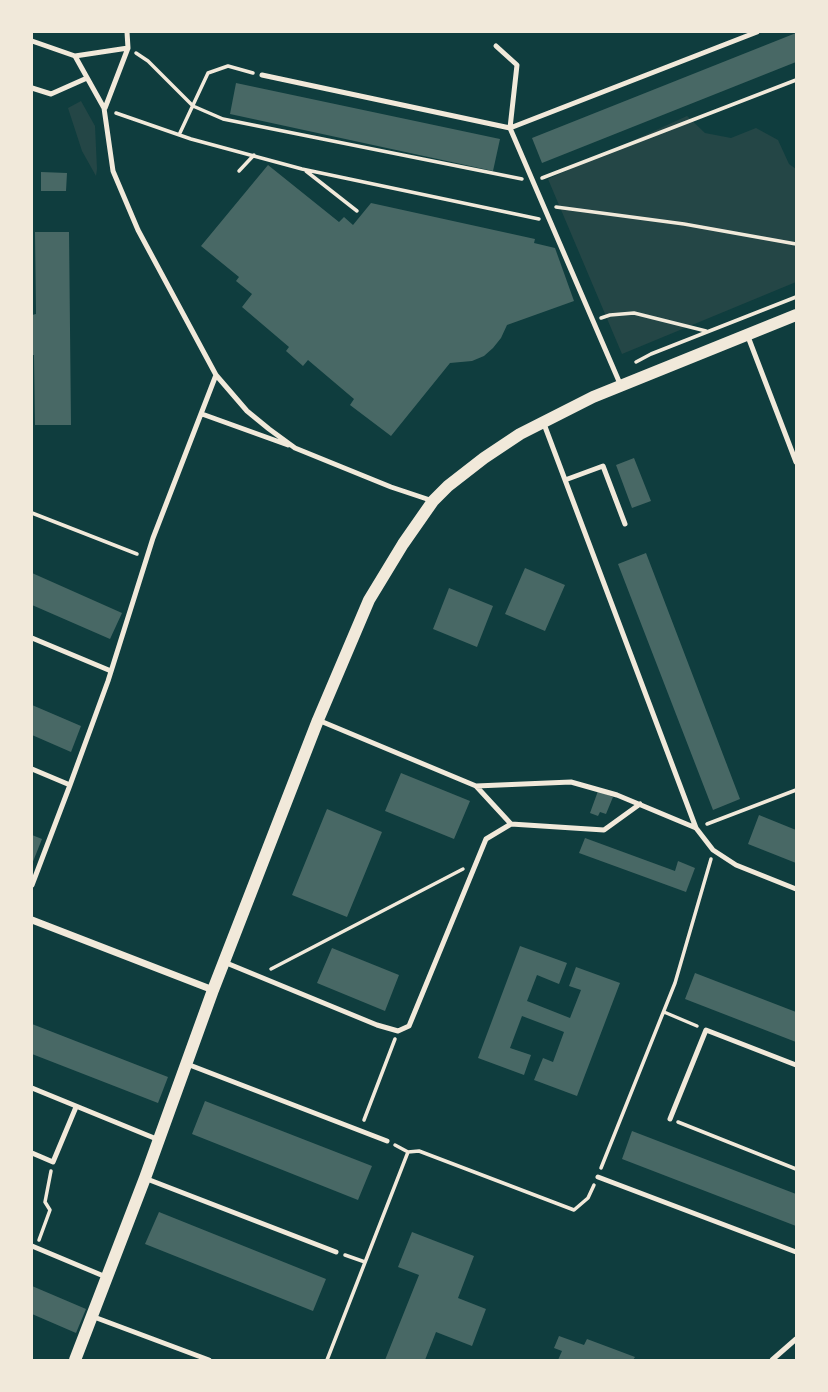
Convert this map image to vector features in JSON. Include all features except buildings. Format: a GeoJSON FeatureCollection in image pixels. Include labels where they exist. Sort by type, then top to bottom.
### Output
{"type":"FeatureCollection","features":[{"type":"Feature","properties":{"kind":"street"},"geometry":{"type":"LineString","coordinates":[[75,1360],[145,1178],[223,962],[318,720],[369,600],[433,501],[484,458],[543,421],[621,386],[796,315]]}},
{"type":"Feature","properties":{"kind":"street"},"geometry":{"type":"LineString","coordinates":[[32,920],[213,990]]}},
{"type":"Feature","properties":{"kind":"lane"},"geometry":{"type":"LineString","coordinates":[[104,108],[128,47],[127,32]]}},
{"type":"Feature","properties":{"kind":"lane"},"geometry":{"type":"LineString","coordinates":[[262,75],[510,128],[757,32]]}},
{"type":"Feature","properties":{"kind":"lane"},"geometry":{"type":"LineString","coordinates":[[32,41],[75,56],[128,47]]}},
{"type":"Feature","properties":{"kind":"lane"},"geometry":{"type":"LineString","coordinates":[[496,46],[517,65],[510,128],[621,386]]}},
{"type":"Feature","properties":{"kind":"lane"},"geometry":{"type":"LineString","coordinates":[[75,56],[104,108],[113,171],[138,230],[216,375],[247,411],[295,448]]}},
{"type":"Feature","properties":{"kind":"lane"},"geometry":{"type":"LineString","coordinates":[[32,88],[51,94],[87,78]]}},
{"type":"Feature","properties":{"kind":"lane"},"geometry":{"type":"LineString","coordinates":[[747,334],[796,462]]}},
{"type":"Feature","properties":{"kind":"lane"},"geometry":{"type":"LineString","coordinates":[[32,885],[111,671],[153,538],[216,375]]}},
{"type":"Feature","properties":{"kind":"lane"},"geometry":{"type":"LineString","coordinates":[[202,414],[433,501]]}},
{"type":"Feature","properties":{"kind":"lane"},"geometry":{"type":"LineString","coordinates":[[543,421],[696,828],[713,850],[737,865],[796,889]]}},
{"type":"Feature","properties":{"kind":"lane"},"geometry":{"type":"LineString","coordinates":[[565,480],[603,466],[625,524]]}},
{"type":"Feature","properties":{"kind":"lane"},"geometry":{"type":"LineString","coordinates":[[32,638],[111,671]]}},
{"type":"Feature","properties":{"kind":"lane"},"geometry":{"type":"LineString","coordinates":[[318,720],[476,786],[511,824]]}},
{"type":"Feature","properties":{"kind":"lane"},"geometry":{"type":"LineString","coordinates":[[32,769],[70,785]]}},
{"type":"Feature","properties":{"kind":"lane"},"geometry":{"type":"LineString","coordinates":[[476,786],[571,782],[617,794],[696,828]]}},
{"type":"Feature","properties":{"kind":"lane"},"geometry":{"type":"LineString","coordinates":[[223,962],[398,1031],[409,1026],[486,839],[511,824],[604,830],[640,804]]}},
{"type":"Feature","properties":{"kind":"lane"},"geometry":{"type":"LineString","coordinates":[[670,1119],[706,1030],[796,1065]]}},
{"type":"Feature","properties":{"kind":"lane"},"geometry":{"type":"LineString","coordinates":[[186,1064],[387,1141]]}},
{"type":"Feature","properties":{"kind":"lane"},"geometry":{"type":"LineString","coordinates":[[32,1088],[159,1140]]}},
{"type":"Feature","properties":{"kind":"lane"},"geometry":{"type":"LineString","coordinates":[[32,1153],[53,1162],[76,1107]]}},
{"type":"Feature","properties":{"kind":"lane"},"geometry":{"type":"LineString","coordinates":[[598,1177],[796,1252]]}},
{"type":"Feature","properties":{"kind":"lane"},"geometry":{"type":"LineString","coordinates":[[145,1178],[336,1252]]}},
{"type":"Feature","properties":{"kind":"lane"},"geometry":{"type":"LineString","coordinates":[[34,1247],[107,1278]]}},
{"type":"Feature","properties":{"kind":"lane"},"geometry":{"type":"LineString","coordinates":[[93,1317],[209,1360]]}},
{"type":"Feature","properties":{"kind":"lane"},"geometry":{"type":"LineString","coordinates":[[772,1360],[796,1339]]}},
{"type":"Feature","properties":{"kind":"path"},"geometry":{"type":"LineString","coordinates":[[128,47],[148,61],[192,106],[223,119],[533,181],[796,80]]}},
{"type":"Feature","properties":{"kind":"path"},"geometry":{"type":"LineString","coordinates":[[179,135],[208,73],[228,66],[262,75]]}},
{"type":"Feature","properties":{"kind":"path"},"geometry":{"type":"LineString","coordinates":[[104,108],[179,135],[302,169],[551,222]]}},
{"type":"Feature","properties":{"kind":"path"},"geometry":{"type":"LineString","coordinates":[[239,171],[254,155]]}},
{"type":"Feature","properties":{"kind":"path"},"geometry":{"type":"LineString","coordinates":[[302,169],[357,211]]}},
{"type":"Feature","properties":{"kind":"path"},"geometry":{"type":"LineString","coordinates":[[544,207],[570,208],[684,224],[796,244]]}},
{"type":"Feature","properties":{"kind":"path"},"geometry":{"type":"LineString","coordinates":[[615,373],[651,354],[796,297]]}},
{"type":"Feature","properties":{"kind":"path"},"geometry":{"type":"LineString","coordinates":[[593,321],[610,315],[634,313],[708,332]]}},
{"type":"Feature","properties":{"kind":"path"},"geometry":{"type":"LineString","coordinates":[[32,513],[147,558]]}},
{"type":"Feature","properties":{"kind":"path"},"geometry":{"type":"LineString","coordinates":[[696,828],[796,790]]}},
{"type":"Feature","properties":{"kind":"path"},"geometry":{"type":"LineString","coordinates":[[327,1360],[408,1152],[419,1151],[574,1210],[588,1198],[675,983],[713,850]]}},
{"type":"Feature","properties":{"kind":"path"},"geometry":{"type":"LineString","coordinates":[[258,976],[477,861]]}},
{"type":"Feature","properties":{"kind":"path"},"geometry":{"type":"LineString","coordinates":[[664,1012],[706,1030]]}},
{"type":"Feature","properties":{"kind":"path"},"geometry":{"type":"LineString","coordinates":[[360,1130],[398,1031]]}},
{"type":"Feature","properties":{"kind":"path"},"geometry":{"type":"LineString","coordinates":[[670,1119],[796,1169]]}},
{"type":"Feature","properties":{"kind":"path"},"geometry":{"type":"LineString","coordinates":[[34,1247],[50,1210],[45,1202],[53,1162]]}},
{"type":"Feature","properties":{"kind":"path"},"geometry":{"type":"LineString","coordinates":[[336,1252],[365,1262]]}},
{"type":"Feature","properties":{"kind":"shaded area"},"geometry":{"type":"Polygon","coordinates":[[[81,101],[95,126],[96,176],[82,151],[68,108],[81,101]]]}},
{"type":"Feature","properties":{"kind":"shaded area"},"geometry":{"type":"Polygon","coordinates":[[[687,116],[705,133],[731,138],[756,128],[778,140],[789,164],[796,169],[796,282],[622,354],[548,179],[687,116]]]}}]}
